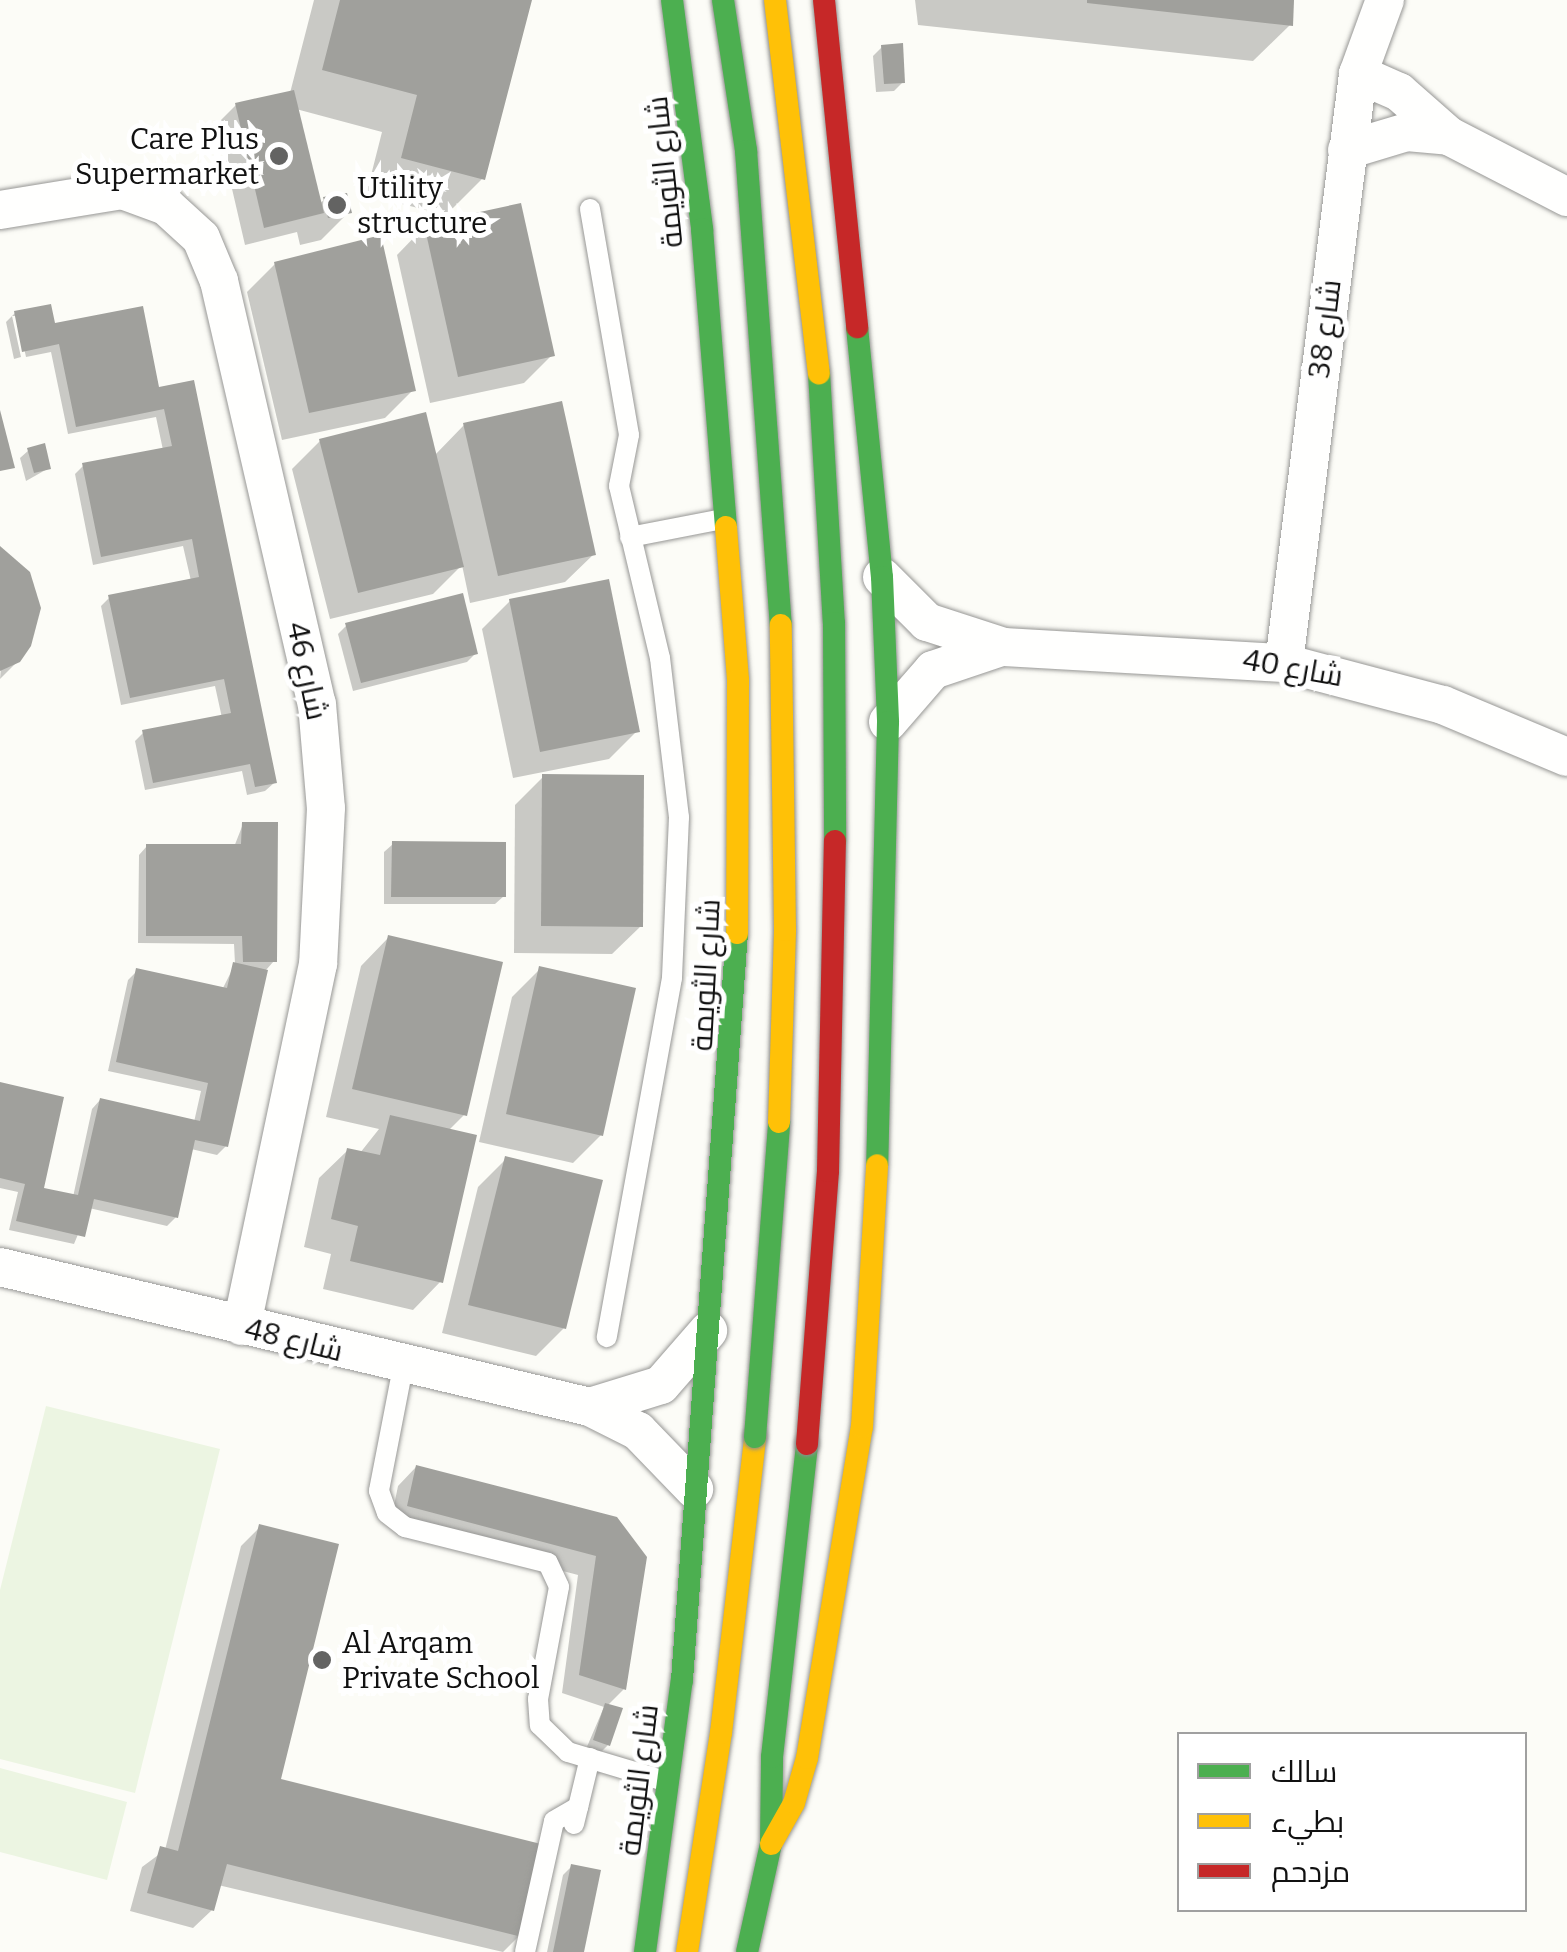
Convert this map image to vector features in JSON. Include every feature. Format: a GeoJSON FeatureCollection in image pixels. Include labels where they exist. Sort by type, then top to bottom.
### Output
{"type":"FeatureCollection","features":[{"type":"Feature","properties":{"kind":"street","name":"شارع الثويمة"},"geometry":{"type":"LineString","coordinates":[[644,1952],[670,1783],[710,1329],[741,882],[738,680],[726,518],[695,170],[672,0]]}},
{"type":"Feature","properties":{"kind":"street"},"geometry":{"type":"LineString","coordinates":[[688,1952],[722,1733],[755,1437],[777,1172],[784,949],[781,615],[746,151],[722,0]]}},
{"type":"Feature","properties":{"kind":"street"},"geometry":{"type":"LineString","coordinates":[[747,1952],[771,1844],[772,1757],[806,1444],[828,1171],[835,959],[834,623],[824,412],[776,0]]}},
{"type":"Feature","properties":{"kind":"street","name":"شارع 38"},"geometry":{"type":"LineString","coordinates":[[1284,663],[1358,74],[1381,1]]}},
{"type":"Feature","properties":{"kind":"street"},"geometry":{"type":"LineString","coordinates":[[680,40],[720,68],[760,74],[794,54],[830,5]]}},
{"type":"Feature","properties":{"kind":"street"},"geometry":{"type":"LineString","coordinates":[[771,1844],[794,1803],[806,1758],[862,1427],[880,1166],[888,722],[882,578],[830,5]]}},
{"type":"Feature","properties":{"kind":"street"},"geometry":{"type":"LineString","coordinates":[[1358,74],[1399,92],[1449,136],[1567,196]]}},
{"type":"Feature","properties":{"kind":"street"},"geometry":{"type":"LineString","coordinates":[[695,170],[730,122],[766,109],[803,117],[844,148]]}},
{"type":"Feature","properties":{"kind":"street"},"geometry":{"type":"LineString","coordinates":[[1347,150],[1407,132],[1449,136]]}},
{"type":"Feature","properties":{"kind":"street","name":"شارع 46"},"geometry":{"type":"LineString","coordinates":[[0,210],[122,190],[166,206],[201,238],[219,281],[317,704],[326,808],[318,964],[242,1326]]}},
{"type":"Feature","properties":{"kind":"street","name":"شارع 40"},"geometry":{"type":"LineString","coordinates":[[882,578],[928,622],[1004,647],[1284,663],[1390,688],[1567,758]]}},
{"type":"Feature","properties":{"kind":"street","name":"شارع 40"},"geometry":{"type":"LineString","coordinates":[[888,722],[933,670],[1004,647]]}},
{"type":"Feature","properties":{"kind":"street","name":"شارع 48"},"geometry":{"type":"LineString","coordinates":[[0,1267],[404,1367],[590,1406],[638,1430],[694,1489]]}},
{"type":"Feature","properties":{"kind":"street","name":"شارع 48"},"geometry":{"type":"LineString","coordinates":[[590,1406],[662,1385],[710,1329]]}},
{"type":"Feature","properties":{"kind":"lane"},"geometry":{"type":"LineString","coordinates":[[590,209],[629,435],[619,486],[669,711],[678,889],[664,1031],[607,1336]]}},
{"type":"Feature","properties":{"kind":"lane"},"geometry":{"type":"LineString","coordinates":[[630,537],[726,518]]}},
{"type":"Feature","properties":{"kind":"lane"},"geometry":{"type":"LineString","coordinates":[[404,1367],[381,1502],[405,1526],[539,1560],[555,1570],[560,1587],[537,1712],[556,1746],[670,1783]]}},
{"type":"Feature","properties":{"kind":"lane"},"geometry":{"type":"LineString","coordinates":[[525,1952],[554,1821],[576,1815],[590,1758]]}},
{"type":"Feature","properties":{"kind":"green space"},"geometry":{"type":"Polygon","coordinates":[[[46,1406],[220,1449],[135,1793],[0,1759],[0,1590],[46,1406]]]}},
{"type":"Feature","properties":{"kind":"green space"},"geometry":{"type":"Polygon","coordinates":[[[0,1768],[127,1802],[107,1880],[0,1852],[0,1768]]]}},
{"type":"Feature","properties":{"kind":"building"},"geometry":{"type":"Polygon","coordinates":[[[340,0],[532,0],[485,180],[401,158],[417,95],[322,70],[340,0]]]}},
{"type":"Feature","properties":{"kind":"building"},"geometry":{"type":"Polygon","coordinates":[[[1294,0],[1293,26],[1087,3],[1294,0]]]}},
{"type":"Feature","properties":{"kind":"building"},"geometry":{"type":"Polygon","coordinates":[[[903,43],[905,83],[884,84],[881,45],[903,43]]]}},
{"type":"Feature","properties":{"kind":"building","name":"Care Plus Supermarket"},"geometry":{"type":"Polygon","coordinates":[[[294,90],[324,213],[264,228],[235,103],[294,90]]]}},
{"type":"Feature","properties":{"kind":"building","name":"Utility structure"},"geometry":{"type":"Polygon","coordinates":[[[347,193],[352,213],[328,218],[323,197],[347,193]]]}},
{"type":"Feature","properties":{"kind":"building"},"geometry":{"type":"Polygon","coordinates":[[[521,203],[555,356],[458,377],[424,224],[521,203]]]}},
{"type":"Feature","properties":{"kind":"building"},"geometry":{"type":"Polygon","coordinates":[[[381,235],[416,391],[309,413],[274,262],[381,235]]]}},
{"type":"Feature","properties":{"kind":"building"},"geometry":{"type":"Polygon","coordinates":[[[51,304],[55,323],[143,306],[159,387],[194,380],[277,783],[255,787],[250,764],[153,783],[142,730],[231,713],[224,679],[130,698],[108,595],[199,577],[192,539],[101,557],[82,463],[172,446],[164,409],[76,427],[59,344],[22,352],[14,311],[51,304]]]}},
{"type":"Feature","properties":{"kind":"building"},"geometry":{"type":"Polygon","coordinates":[[[562,401],[596,555],[498,576],[463,423],[562,401]]]}},
{"type":"Feature","properties":{"kind":"building"},"geometry":{"type":"Polygon","coordinates":[[[0,410],[15,468],[0,471],[0,410]]]}},
{"type":"Feature","properties":{"kind":"building"},"geometry":{"type":"Polygon","coordinates":[[[426,412],[464,567],[358,593],[319,439],[426,412]]]}},
{"type":"Feature","properties":{"kind":"building"},"geometry":{"type":"Polygon","coordinates":[[[45,443],[51,469],[34,473],[27,448],[45,443]]]}},
{"type":"Feature","properties":{"kind":"building"},"geometry":{"type":"Polygon","coordinates":[[[0,546],[30,572],[41,608],[31,646],[20,662],[0,671],[0,546]]]}},
{"type":"Feature","properties":{"kind":"building"},"geometry":{"type":"Polygon","coordinates":[[[609,579],[640,732],[540,752],[509,599],[609,579]]]}},
{"type":"Feature","properties":{"kind":"building"},"geometry":{"type":"Polygon","coordinates":[[[463,593],[478,654],[361,683],[345,623],[463,593]]]}},
{"type":"Feature","properties":{"kind":"building"},"geometry":{"type":"Polygon","coordinates":[[[542,774],[644,775],[643,927],[541,926],[542,774]]]}},
{"type":"Feature","properties":{"kind":"building"},"geometry":{"type":"Polygon","coordinates":[[[242,822],[278,822],[277,962],[243,962],[242,936],[146,936],[146,844],[241,844],[242,822]]]}},
{"type":"Feature","properties":{"kind":"building"},"geometry":{"type":"Polygon","coordinates":[[[392,841],[506,842],[506,897],[391,897],[392,841]]]}},
{"type":"Feature","properties":{"kind":"building"},"geometry":{"type":"Polygon","coordinates":[[[388,935],[503,962],[467,1116],[352,1089],[388,935]]]}},
{"type":"Feature","properties":{"kind":"building"},"geometry":{"type":"Polygon","coordinates":[[[233,962],[268,970],[228,1147],[195,1140],[178,1218],[94,1199],[85,1237],[16,1221],[25,1184],[0,1178],[0,1082],[64,1097],[44,1188],[78,1195],[100,1098],[200,1121],[208,1083],[116,1062],[136,968],[227,988],[233,962]]]}},
{"type":"Feature","properties":{"kind":"building"},"geometry":{"type":"Polygon","coordinates":[[[539,966],[636,988],[603,1136],[506,1114],[539,966]]]}},
{"type":"Feature","properties":{"kind":"building"},"geometry":{"type":"Polygon","coordinates":[[[390,1115],[477,1135],[443,1283],[350,1261],[358,1226],[331,1219],[347,1148],[380,1155],[390,1115]]]}},
{"type":"Feature","properties":{"kind":"building"},"geometry":{"type":"Polygon","coordinates":[[[505,1156],[603,1180],[566,1329],[468,1305],[505,1156]]]}},
{"type":"Feature","properties":{"kind":"building"},"geometry":{"type":"Polygon","coordinates":[[[416,1465],[617,1517],[647,1557],[626,1690],[579,1675],[596,1556],[407,1506],[416,1465]]]}},
{"type":"Feature","properties":{"kind":"building"},"geometry":{"type":"Polygon","coordinates":[[[259,1524],[339,1544],[281,1779],[545,1845],[522,1937],[227,1864],[214,1911],[147,1893],[160,1846],[178,1851],[259,1524]]]}},
{"type":"Feature","properties":{"kind":"building"},"geometry":{"type":"Polygon","coordinates":[[[605,1703],[623,1708],[610,1746],[593,1740],[605,1703]]]}},
{"type":"Feature","properties":{"kind":"building"},"geometry":{"type":"Polygon","coordinates":[[[571,1864],[601,1870],[584,1952],[553,1952],[571,1864]]]}},
{"type":"Feature","properties":{"kind":"traffic: fast"},"geometry":{"type":"LineString","coordinates":[[672,0],[702,229],[726,527]]}},
{"type":"Feature","properties":{"kind":"traffic: fast"},"geometry":{"type":"LineString","coordinates":[[723,0],[746,151],[781,625]]}},
{"type":"Feature","properties":{"kind":"traffic: fast"},"geometry":{"type":"LineString","coordinates":[[857,327],[882,577],[888,722],[877,1165]]}},
{"type":"Feature","properties":{"kind":"traffic: fast"},"geometry":{"type":"LineString","coordinates":[[819,373],[834,623],[835,841]]}},
{"type":"Feature","properties":{"kind":"traffic: fast"},"geometry":{"type":"LineString","coordinates":[[645,1952],[682,1680],[737,933]]}},
{"type":"Feature","properties":{"kind":"traffic: fast"},"geometry":{"type":"LineString","coordinates":[[755,1437],[779,1122]]}},
{"type":"Feature","properties":{"kind":"traffic: fast"},"geometry":{"type":"LineString","coordinates":[[747,1952],[771,1844],[772,1757],[807,1444]]}},
{"type":"Feature","properties":{"kind":"traffic: slow"},"geometry":{"type":"LineString","coordinates":[[775,0],[819,373]]}},
{"type":"Feature","properties":{"kind":"traffic: slow"},"geometry":{"type":"LineString","coordinates":[[726,527],[738,680],[737,933]]}},
{"type":"Feature","properties":{"kind":"traffic: slow"},"geometry":{"type":"LineString","coordinates":[[779,1122],[785,930],[781,625]]}},
{"type":"Feature","properties":{"kind":"traffic: slow"},"geometry":{"type":"LineString","coordinates":[[771,1844],[794,1803],[807,1758],[862,1427],[877,1165]]}},
{"type":"Feature","properties":{"kind":"traffic: slow"},"geometry":{"type":"LineString","coordinates":[[687,1952],[721,1733],[755,1437]]}},
{"type":"Feature","properties":{"kind":"traffic: jam"},"geometry":{"type":"LineString","coordinates":[[824,0],[857,327]]}},
{"type":"Feature","properties":{"kind":"traffic: jam"},"geometry":{"type":"LineString","coordinates":[[807,1444],[828,1171],[835,841]]}},
{"type":"Feature","properties":{"kind":"place","name":"Care Plus Supermarket"},"geometry":{"type":"Point","coordinates":[279,156]}},
{"type":"Feature","properties":{"kind":"place","name":"Utility structure"},"geometry":{"type":"Point","coordinates":[337,205]}},
{"type":"Feature","properties":{"kind":"place","name":"Al Arqam Private School"},"geometry":{"type":"Point","coordinates":[322,1660]}}]}
